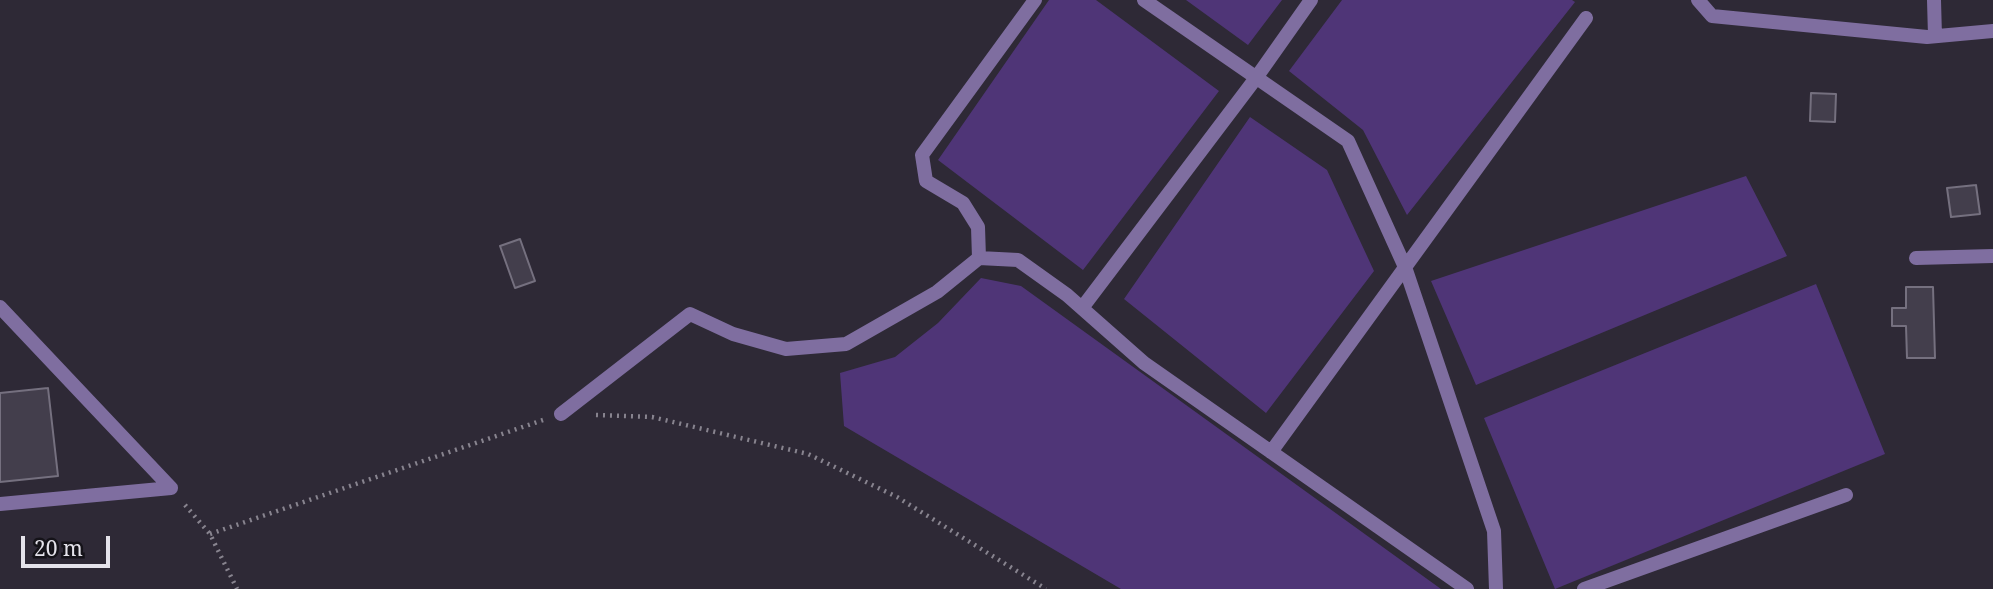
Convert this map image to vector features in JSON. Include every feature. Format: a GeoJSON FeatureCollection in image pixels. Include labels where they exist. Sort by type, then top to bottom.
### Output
{"type":"FeatureCollection","features":[{"type":"Feature","properties":{"kind":"street"},"geometry":{"type":"LineString","coordinates":[[979,258],[978,227],[963,203],[926,181],[922,155],[1035,0]]}},
{"type":"Feature","properties":{"kind":"street"},"geometry":{"type":"LineString","coordinates":[[1143,0],[1348,141],[1405,268],[1494,531],[1496,589]]}},
{"type":"Feature","properties":{"kind":"street"},"geometry":{"type":"LineString","coordinates":[[1082,308],[1256,78],[1311,0]]}},
{"type":"Feature","properties":{"kind":"street"},"geometry":{"type":"LineString","coordinates":[[1698,0],[1712,16],[1934,36],[1993,31]]}},
{"type":"Feature","properties":{"kind":"street"},"geometry":{"type":"LineString","coordinates":[[1934,0],[1934,36]]}},
{"type":"Feature","properties":{"kind":"street"},"geometry":{"type":"LineString","coordinates":[[1272,452],[1586,18]]}},
{"type":"Feature","properties":{"kind":"street"},"geometry":{"type":"LineString","coordinates":[[1916,258],[1993,256]]}},
{"type":"Feature","properties":{"kind":"street"},"geometry":{"type":"LineString","coordinates":[[561,414],[690,314],[733,334],[786,349],[846,344],[937,292],[979,258],[1018,260],[1067,295],[1144,363],[1467,589]]}},
{"type":"Feature","properties":{"kind":"street"},"geometry":{"type":"LineString","coordinates":[[0,307],[170,488]]}},
{"type":"Feature","properties":{"kind":"street"},"geometry":{"type":"LineString","coordinates":[[0,504],[170,488]]}},
{"type":"Feature","properties":{"kind":"street"},"geometry":{"type":"LineString","coordinates":[[1584,589],[1846,495]]}},
{"type":"Feature","properties":{"kind":"path"},"geometry":{"type":"LineString","coordinates":[[209,534],[561,414],[652,417],[808,454],[897,497],[1046,589]]}},
{"type":"Feature","properties":{"kind":"path"},"geometry":{"type":"LineString","coordinates":[[170,488],[209,534],[237,589]]}},
{"type":"Feature","properties":{"kind":"shaded area"},"geometry":{"type":"Polygon","coordinates":[[[1049,0],[1096,0],[1219,91],[1083,270],[938,160],[1049,0]]]}},
{"type":"Feature","properties":{"kind":"shaded area"},"geometry":{"type":"Polygon","coordinates":[[[1186,0],[1282,0],[1248,45],[1186,0]]]}},
{"type":"Feature","properties":{"kind":"shaded area"},"geometry":{"type":"Polygon","coordinates":[[[1342,0],[1575,2],[1407,215],[1363,130],[1289,71],[1342,0]]]}},
{"type":"Feature","properties":{"kind":"shaded area"},"geometry":{"type":"Polygon","coordinates":[[[1250,117],[1327,170],[1374,271],[1266,413],[1124,299],[1250,117]]]}},
{"type":"Feature","properties":{"kind":"shaded area"},"geometry":{"type":"Polygon","coordinates":[[[1746,176],[1787,256],[1476,385],[1431,281],[1746,176]]]}},
{"type":"Feature","properties":{"kind":"shaded area"},"geometry":{"type":"Polygon","coordinates":[[[981,278],[1021,286],[1441,589],[1121,589],[844,426],[840,373],[895,357],[938,323],[981,278]]]}},
{"type":"Feature","properties":{"kind":"shaded area"},"geometry":{"type":"Polygon","coordinates":[[[1816,284],[1885,454],[1555,589],[1484,418],[1816,284]]]}},
{"type":"Feature","properties":{"kind":"building"},"geometry":{"type":"Polygon","coordinates":[[[1811,93],[1836,94],[1835,122],[1810,121],[1811,93]]]}},
{"type":"Feature","properties":{"kind":"building"},"geometry":{"type":"Polygon","coordinates":[[[1976,185],[1980,214],[1951,217],[1947,188],[1976,185]]]}},
{"type":"Feature","properties":{"kind":"building"},"geometry":{"type":"Polygon","coordinates":[[[520,239],[535,281],[515,288],[500,246],[520,239]]]}},
{"type":"Feature","properties":{"kind":"building"},"geometry":{"type":"Polygon","coordinates":[[[1906,287],[1933,287],[1935,358],[1907,358],[1906,326],[1892,326],[1892,308],[1906,308],[1906,287]]]}},
{"type":"Feature","properties":{"kind":"building"},"geometry":{"type":"Polygon","coordinates":[[[48,388],[58,476],[0,482],[0,393],[48,388]]]}}]}
